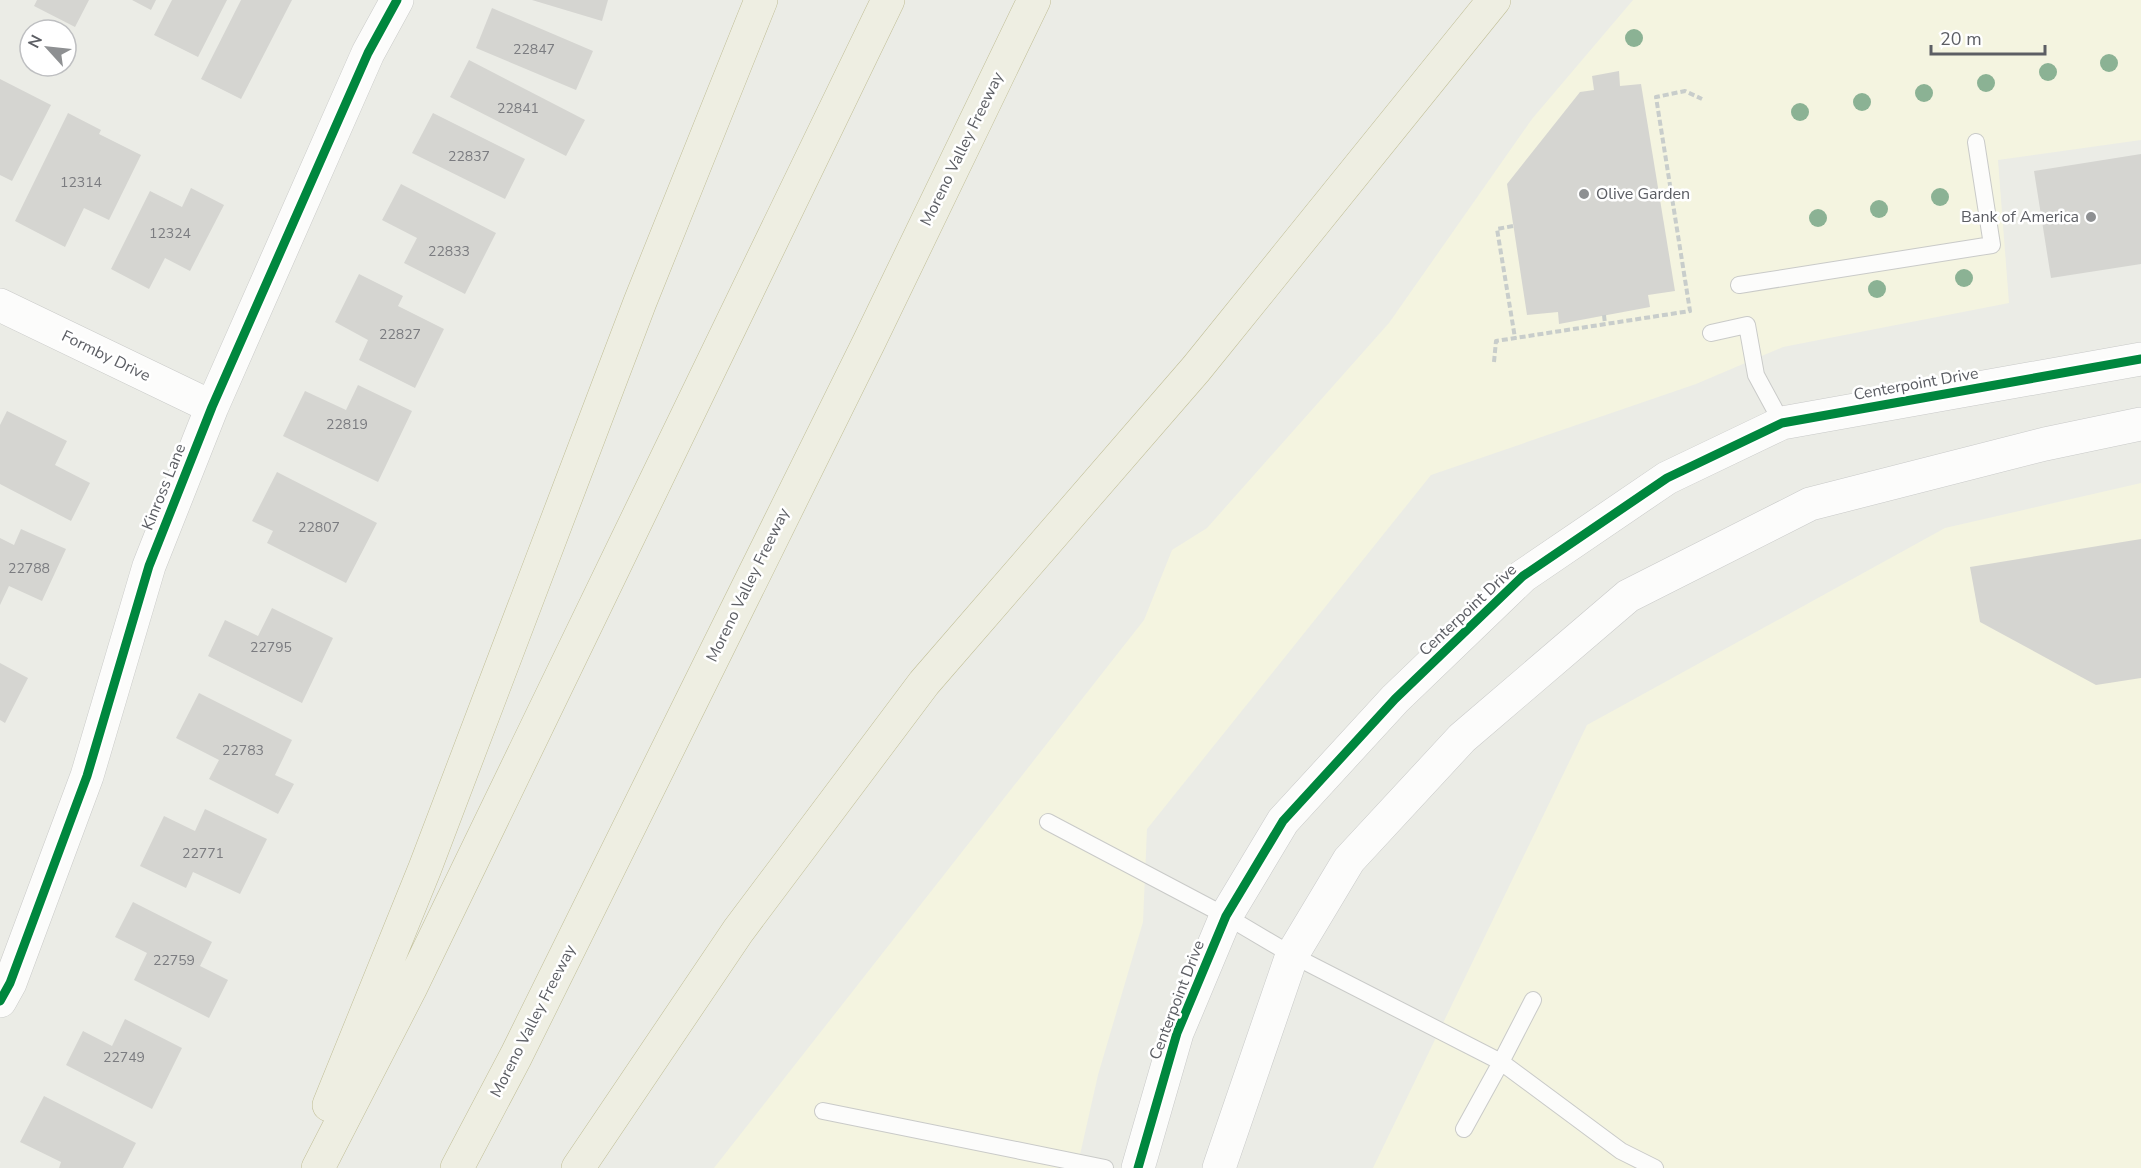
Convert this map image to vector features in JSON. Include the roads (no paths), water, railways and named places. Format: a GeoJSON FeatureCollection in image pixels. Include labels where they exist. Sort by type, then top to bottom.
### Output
{"type":"FeatureCollection","features":[{"type":"Feature","properties":{"kind":"highway"},"geometry":{"type":"LineString","coordinates":[[303,1168],[425,868],[640,302],[761,0]]}},
{"type":"Feature","properties":{"kind":"highway"},"geometry":{"type":"LineString","coordinates":[[318,1168],[420,967],[888,0]]}},
{"type":"Feature","properties":{"kind":"highway","name":"Moreno Valley Freeway"},"geometry":{"type":"LineString","coordinates":[[457,1168],[516,1056],[1034,0]]}},
{"type":"Feature","properties":{"kind":"highway"},"geometry":{"type":"LineString","coordinates":[[578,1168],[738,931],[924,683],[1196,369],[1494,0]]}},
{"type":"Feature","properties":{"kind":"street","name":"Kinross Lane"},"geometry":{"type":"LineString","coordinates":[[0,1001],[10,983],[87,776],[149,566],[212,407],[368,53],[397,0]]}},
{"type":"Feature","properties":{"kind":"street","name":"Formby Drive"},"geometry":{"type":"LineString","coordinates":[[0,305],[212,407]]}},
{"type":"Feature","properties":{"kind":"street","name":"Centerpoint Drive"},"geometry":{"type":"LineString","coordinates":[[1138,1168],[1177,1033],[1226,916],[1283,821],[1395,699],[1523,576],[1667,478],[1782,423],[2141,359]]}},
{"type":"Feature","properties":{"kind":"street"},"geometry":{"type":"LineString","coordinates":[[1220,1168],[1292,955],[1349,860],[1462,738],[1628,596],[1810,504],[2044,444],[2141,424]]}},
{"type":"Feature","properties":{"kind":"lane"},"geometry":{"type":"LineString","coordinates":[[1739,285],[1992,245],[1976,142]]}},
{"type":"Feature","properties":{"kind":"lane"},"geometry":{"type":"LineString","coordinates":[[1711,333],[1747,325],[1756,375],[1782,423]]}},
{"type":"Feature","properties":{"kind":"lane"},"geometry":{"type":"LineString","coordinates":[[1048,822],[1226,916],[1292,955],[1501,1062],[1621,1151],[1655,1168]]}},
{"type":"Feature","properties":{"kind":"lane"},"geometry":{"type":"LineString","coordinates":[[1464,1129],[1533,1000]]}},
{"type":"Feature","properties":{"kind":"lane"},"geometry":{"type":"LineString","coordinates":[[823,1111],[1105,1168]]}},
{"type":"Feature","properties":{"kind":"place","name":"Olive Garden"},"geometry":{"type":"Point","coordinates":[1584,194]}},
{"type":"Feature","properties":{"kind":"place","name":"Bank of America"},"geometry":{"type":"Point","coordinates":[2091,217]}}]}
